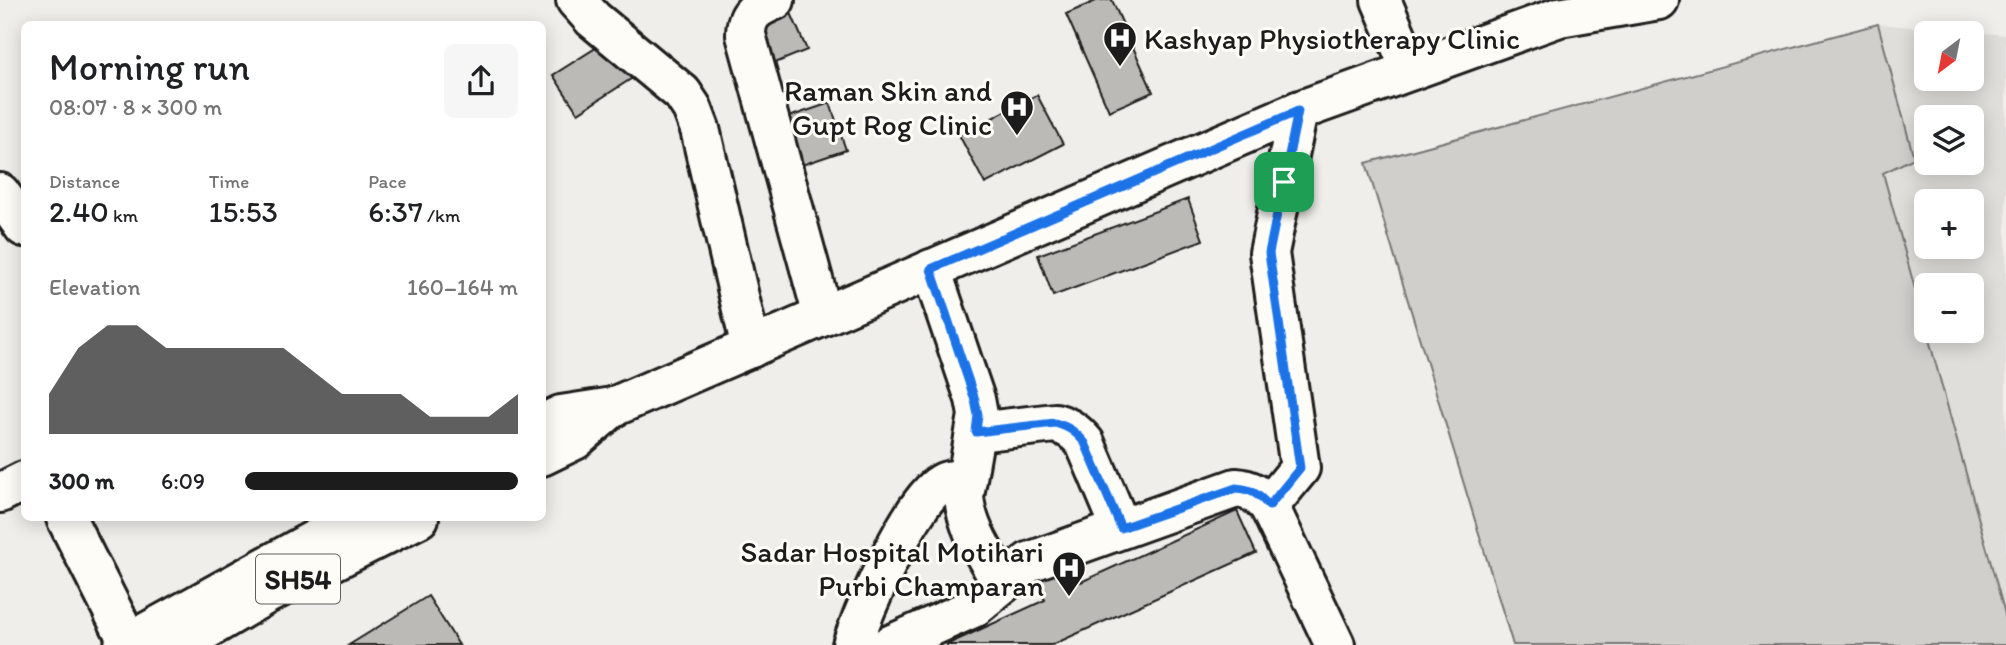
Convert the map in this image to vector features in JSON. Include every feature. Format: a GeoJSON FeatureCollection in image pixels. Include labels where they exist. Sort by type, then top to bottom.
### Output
{"type":"FeatureCollection","features":[{"type":"Feature","properties":{"kind":"main road"},"geometry":{"type":"LineString","coordinates":[[576,0],[593,19],[667,79],[682,93],[692,108],[700,129],[751,348]]}},
{"type":"Feature","properties":{"kind":"main road"},"geometry":{"type":"LineString","coordinates":[[775,0],[754,10],[746,25],[746,35],[823,316]]}},
{"type":"Feature","properties":{"kind":"main road"},"geometry":{"type":"LineString","coordinates":[[1381,0],[1411,70]]}},
{"type":"Feature","properties":{"kind":"main road"},"geometry":{"type":"LineString","coordinates":[[546,422],[562,415],[613,407],[1298,111],[1411,70],[1552,9],[1659,0]]}},
{"type":"Feature","properties":{"kind":"main road"},"geometry":{"type":"LineString","coordinates":[[1269,506],[1300,468],[1269,253],[1298,111]]}},
{"type":"Feature","properties":{"kind":"main road"},"geometry":{"type":"LineString","coordinates":[[0,192],[21,223]]}},
{"type":"Feature","properties":{"kind":"main road"},"geometry":{"type":"LineString","coordinates":[[931,269],[978,415],[964,496],[965,509],[970,524],[1002,584]]}},
{"type":"Feature","properties":{"kind":"main road"},"geometry":{"type":"LineString","coordinates":[[546,454],[575,440],[613,407]]}},
{"type":"Feature","properties":{"kind":"main road"},"geometry":{"type":"LineString","coordinates":[[976,432],[1055,423],[1078,434],[1085,443],[1121,528]]}},
{"type":"Feature","properties":{"kind":"main road"},"geometry":{"type":"LineString","coordinates":[[852,645],[880,577],[920,507],[942,483],[967,479]]}},
{"type":"Feature","properties":{"kind":"main road"},"geometry":{"type":"LineString","coordinates":[[0,493],[21,482]]}},
{"type":"Feature","properties":{"kind":"main road"},"geometry":{"type":"LineString","coordinates":[[890,645],[973,608],[1029,562],[1236,488],[1248,489],[1259,495],[1269,506],[1335,645]]}},
{"type":"Feature","properties":{"kind":"main road"},"geometry":{"type":"LineString","coordinates":[[67,521],[126,644]]}},
{"type":"Feature","properties":{"kind":"main road","name":"SH54"},"geometry":{"type":"LineString","coordinates":[[126,644],[349,521]]}},
{"type":"Feature","properties":{"kind":"main road","name":"SH54"},"geometry":{"type":"LineString","coordinates":[[180,645],[267,594],[413,521]]}},
{"type":"Feature","properties":{"kind":"shaded area"},"geometry":{"type":"Polygon","coordinates":[[[1878,24],[1914,27],[1914,91],[1984,91],[1984,33],[2006,35],[2006,618],[1930,343],[1984,343],[1984,273],[1914,273],[1914,284],[1883,172],[1914,158],[1878,24]]]}},
{"type":"Feature","properties":{"kind":"shaded area"},"geometry":{"type":"Polygon","coordinates":[[[1878,24],[1914,158],[1883,173],[1914,285],[1914,343],[1930,343],[2006,618],[2006,645],[1513,645],[1366,163],[1878,24]]]}},
{"type":"Feature","properties":{"kind":"building"},"geometry":{"type":"Polygon","coordinates":[[[1098,0],[1112,0],[1153,92],[1109,111],[1066,14],[1098,0]]]}},
{"type":"Feature","properties":{"kind":"building"},"geometry":{"type":"Polygon","coordinates":[[[788,6],[807,50],[768,66],[749,22],[788,6]]]}},
{"type":"Feature","properties":{"kind":"building"},"geometry":{"type":"Polygon","coordinates":[[[610,39],[634,77],[578,113],[553,75],[610,39]]]}},
{"type":"Feature","properties":{"kind":"building"},"geometry":{"type":"Polygon","coordinates":[[[1037,95],[1063,144],[985,184],[959,135],[1037,95]]]}},
{"type":"Feature","properties":{"kind":"building"},"geometry":{"type":"Polygon","coordinates":[[[830,103],[846,150],[793,168],[777,121],[830,103]]]}},
{"type":"Feature","properties":{"kind":"building"},"geometry":{"type":"Polygon","coordinates":[[[1188,199],[1203,240],[1053,296],[1038,255],[1188,199]]]}},
{"type":"Feature","properties":{"kind":"building"},"geometry":{"type":"Polygon","coordinates":[[[1237,511],[1256,553],[1052,645],[946,645],[1045,600],[1029,565],[1065,549],[1081,582],[1237,511]]]}},
{"type":"Feature","properties":{"kind":"building"},"geometry":{"type":"Polygon","coordinates":[[[428,596],[459,645],[349,645],[428,596]]]}},
{"type":"Feature","properties":{"kind":"place","name":"Kashyap Physiotherapy Clinic"},"geometry":{"type":"Point","coordinates":[1120,68]}},
{"type":"Feature","properties":{"kind":"place","name":"Raman Skin and Gupt Rog Clinic"},"geometry":{"type":"Point","coordinates":[1017,137]}},
{"type":"Feature","properties":{"kind":"place","name":"Sadar Hospital Motihari Purbi Champaran"},"geometry":{"type":"Point","coordinates":[1069,598]}},
{"type":"Feature","properties":{"kind":"route"},"geometry":{"type":"LineString","coordinates":[[1298,111],[1284,182],[1269,253],[1300,468],[1269,506],[1259,495],[1248,489],[1236,488],[1121,528],[1085,443],[1078,434],[1055,423],[976,432],[978,415],[975,400],[931,269],[1298,111]]}}]}
